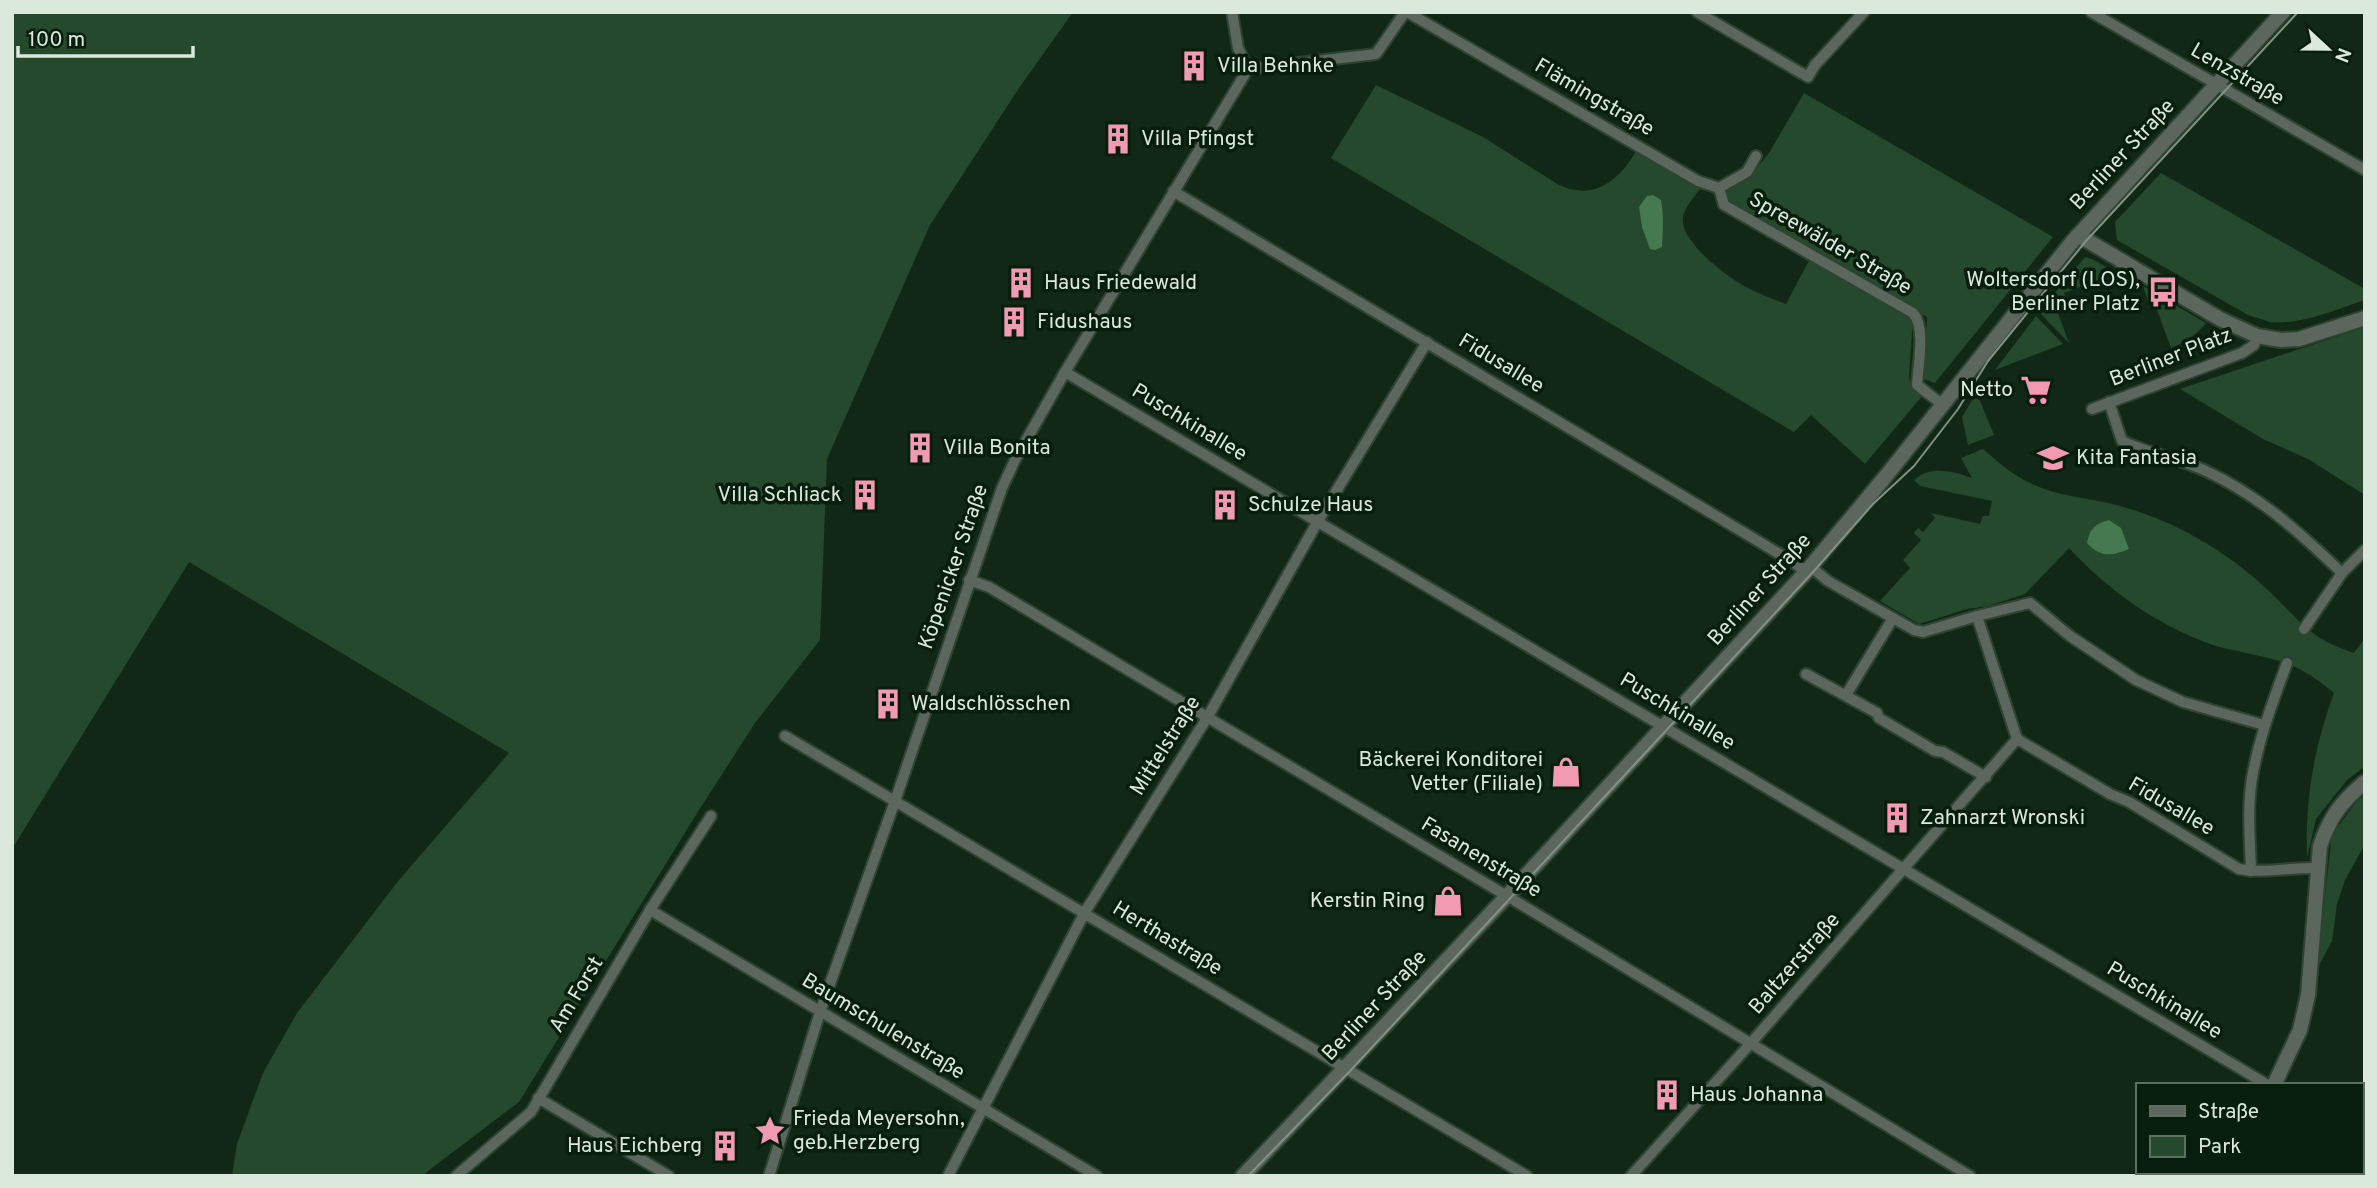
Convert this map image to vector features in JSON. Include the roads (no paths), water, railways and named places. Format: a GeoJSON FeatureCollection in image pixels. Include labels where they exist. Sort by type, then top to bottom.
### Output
{"type":"FeatureCollection","features":[{"type":"Feature","properties":{"kind":"street"},"geometry":{"type":"LineString","coordinates":[[1232,12],[1238,48],[1248,69],[1376,54],[1406,12]]}},
{"type":"Feature","properties":{"kind":"street","name":"Flämingstraße"},"geometry":{"type":"LineString","coordinates":[[1406,12],[1699,181],[1719,188]]}},
{"type":"Feature","properties":{"kind":"street"},"geometry":{"type":"LineString","coordinates":[[1697,12],[1808,77],[1815,65],[1864,12]]}},
{"type":"Feature","properties":{"kind":"street","name":"Lenzstraße"},"geometry":{"type":"LineString","coordinates":[[2091,12],[2365,170]]}},
{"type":"Feature","properties":{"kind":"street","name":"Berliner Straße"},"geometry":{"type":"LineString","coordinates":[[1243,1176],[1346,1069],[1808,570],[2078,235],[2283,12]]}},
{"type":"Feature","properties":{"kind":"street","name":"Köpenicker Straße"},"geometry":{"type":"LineString","coordinates":[[769,1176],[820,1012],[895,801],[969,580],[1014,460],[1248,69]]}},
{"type":"Feature","properties":{"kind":"street"},"geometry":{"type":"LineString","coordinates":[[1719,188],[1747,172],[1756,156]]}},
{"type":"Feature","properties":{"kind":"street","name":"Spreewälder Straße"},"geometry":{"type":"LineString","coordinates":[[1719,188],[1724,205],[1913,313],[1919,320],[1920,330],[1917,385],[1943,405]]}},
{"type":"Feature","properties":{"kind":"street","name":"Fidusallee"},"geometry":{"type":"LineString","coordinates":[[1173,191],[1793,562],[1914,630],[1923,632],[2030,603],[2081,644],[2136,680],[2183,702],[2264,724]]}},
{"type":"Feature","properties":{"kind":"street"},"geometry":{"type":"LineString","coordinates":[[2078,235],[2220,319],[2257,336],[2281,340],[2299,339],[2365,318]]}},
{"type":"Feature","properties":{"kind":"street","name":"Berliner Platz"},"geometry":{"type":"LineString","coordinates":[[2092,409],[2242,353],[2254,345],[2257,336]]}},
{"type":"Feature","properties":{"kind":"street","name":"Mittelstraße"},"geometry":{"type":"LineString","coordinates":[[948,1176],[1085,912],[1207,718],[1318,521],[1427,342]]}},
{"type":"Feature","properties":{"kind":"street","name":"Puschkinallee"},"geometry":{"type":"LineString","coordinates":[[1065,372],[2265,1083]]}},
{"type":"Feature","properties":{"kind":"street"},"geometry":{"type":"LineString","coordinates":[[2109,402],[2122,441],[2174,458],[2244,491],[2292,524],[2342,573]]}},
{"type":"Feature","properties":{"kind":"street"},"geometry":{"type":"LineString","coordinates":[[2304,629],[2342,573],[2365,550]]}},
{"type":"Feature","properties":{"kind":"street","name":"Fasanenstraße"},"geometry":{"type":"LineString","coordinates":[[969,580],[989,587],[1970,1176]]}},
{"type":"Feature","properties":{"kind":"street"},"geometry":{"type":"LineString","coordinates":[[1806,674],[1877,713],[1879,718],[1935,751],[1943,752],[1986,777],[2017,739],[1977,616]]}},
{"type":"Feature","properties":{"kind":"street"},"geometry":{"type":"LineString","coordinates":[[1846,695],[1893,618]]}},
{"type":"Feature","properties":{"kind":"street"},"geometry":{"type":"LineString","coordinates":[[2251,871],[2249,821],[2252,780],[2264,724],[2287,663]]}},
{"type":"Feature","properties":{"kind":"street","name":"Herthastraße"},"geometry":{"type":"LineString","coordinates":[[785,736],[1527,1176]]}},
{"type":"Feature","properties":{"kind":"street","name":"Fidusallee"},"geometry":{"type":"LineString","coordinates":[[2017,739],[2129,802],[2239,869],[2251,871],[2316,868]]}},
{"type":"Feature","properties":{"kind":"street","name":"Baltzerstraße"},"geometry":{"type":"LineString","coordinates":[[1631,1176],[1986,777]]}},
{"type":"Feature","properties":{"kind":"street"},"geometry":{"type":"LineString","coordinates":[[2275,1083],[2300,1030],[2308,995],[2316,868],[2320,846],[2327,825],[2344,799],[2365,782]]}},
{"type":"Feature","properties":{"kind":"street","name":"Am Forst"},"geometry":{"type":"LineString","coordinates":[[456,1176],[531,1112],[650,910],[711,816]]}},
{"type":"Feature","properties":{"kind":"street","name":"Baumschulenstraße"},"geometry":{"type":"LineString","coordinates":[[650,910],[1097,1176]]}},
{"type":"Feature","properties":{"kind":"street"},"geometry":{"type":"LineString","coordinates":[[538,1098],[669,1176]]}},
{"type":"Feature","properties":{"kind":"tram line"},"geometry":{"type":"LineString","coordinates":[[1248,1176],[1350,1071],[1873,504],[1914,466],[1958,409],[1988,361],[2086,241],[2298,12]]}},
{"type":"Feature","properties":{"kind":"place","name":"Villa Behnke"},"geometry":{"type":"Point","coordinates":[1194,66]}},
{"type":"Feature","properties":{"kind":"place","name":"Villa Pfingst"},"geometry":{"type":"Point","coordinates":[1118,139]}},
{"type":"Feature","properties":{"kind":"place","name":"Haus Friedewald"},"geometry":{"type":"Point","coordinates":[1021,283]}},
{"type":"Feature","properties":{"kind":"place","name":"Woltersdorf (LOS), Berliner Platz"},"geometry":{"type":"Point","coordinates":[2163,292]}},
{"type":"Feature","properties":{"kind":"place","name":"Fidushaus"},"geometry":{"type":"Point","coordinates":[1014,322]}},
{"type":"Feature","properties":{"kind":"place","name":"Netto"},"geometry":{"type":"Point","coordinates":[2036,390]}},
{"type":"Feature","properties":{"kind":"place","name":"Villa Bonita"},"geometry":{"type":"Point","coordinates":[920,448]}},
{"type":"Feature","properties":{"kind":"place","name":"Kita Fantasia"},"geometry":{"type":"Point","coordinates":[2053,458]}},
{"type":"Feature","properties":{"kind":"place","name":"Villa Schliack"},"geometry":{"type":"Point","coordinates":[865,495]}},
{"type":"Feature","properties":{"kind":"place","name":"Schulze Haus"},"geometry":{"type":"Point","coordinates":[1225,505]}},
{"type":"Feature","properties":{"kind":"place","name":"Waldschlösschen"},"geometry":{"type":"Point","coordinates":[888,704]}},
{"type":"Feature","properties":{"kind":"place","name":"Bäckerei Konditorei Vetter (Filiale)"},"geometry":{"type":"Point","coordinates":[1566,772]}},
{"type":"Feature","properties":{"kind":"place","name":"Zahnarzt Wronski"},"geometry":{"type":"Point","coordinates":[1897,818]}},
{"type":"Feature","properties":{"kind":"place","name":"Kerstin Ring"},"geometry":{"type":"Point","coordinates":[1448,901]}},
{"type":"Feature","properties":{"kind":"place","name":"Haus Johanna"},"geometry":{"type":"Point","coordinates":[1667,1095]}},
{"type":"Feature","properties":{"kind":"place","name":"Frieda Meyersohn, geb.Herzberg"},"geometry":{"type":"Point","coordinates":[770,1131]}},
{"type":"Feature","properties":{"kind":"place","name":"Haus Eichberg"},"geometry":{"type":"Point","coordinates":[725,1146]}}]}
